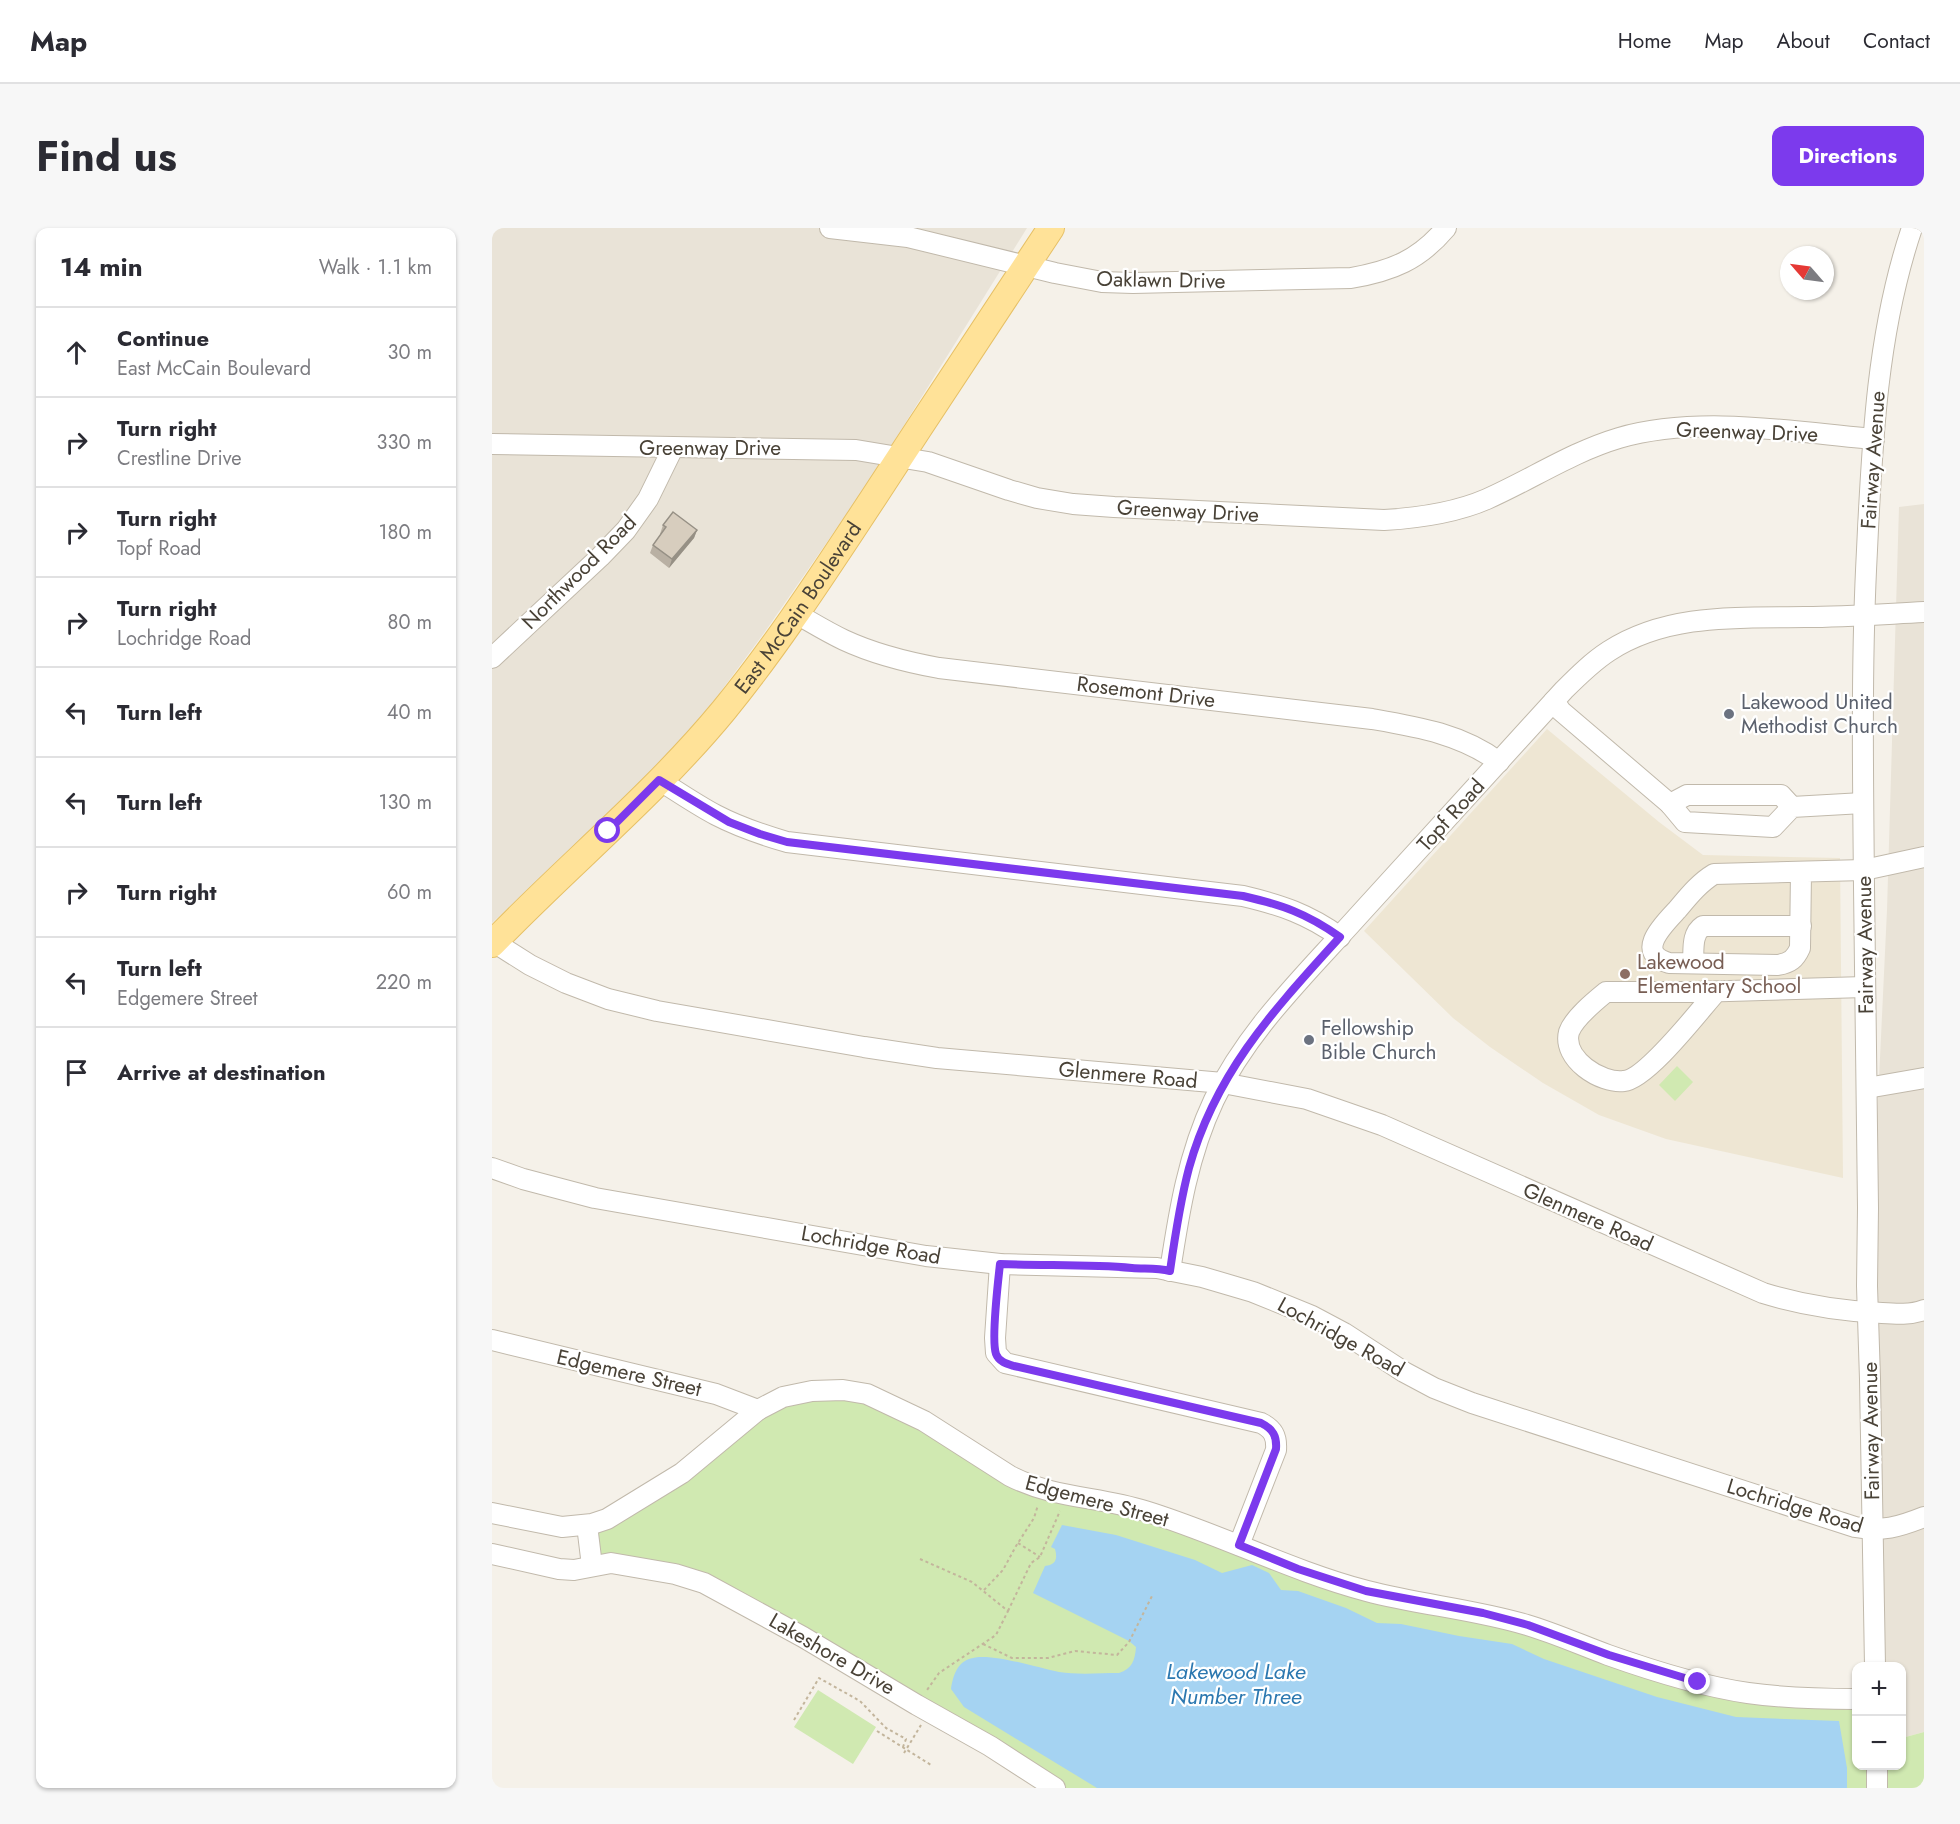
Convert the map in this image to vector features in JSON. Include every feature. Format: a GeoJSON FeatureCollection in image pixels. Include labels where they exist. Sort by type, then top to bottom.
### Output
{"type":"FeatureCollection","features":[{"type":"Feature","properties":{"kind":"main road","name":"East McCain Boulevard"},"geometry":{"type":"LineString","coordinates":[[493,942],[687,752],[753,674],[1051,228]]}},
{"type":"Feature","properties":{"kind":"street","name":"Oaklawn Drive"},"geometry":{"type":"LineString","coordinates":[[830,228],[908,237],[1083,279],[1133,283],[1351,278],[1400,265],[1434,241],[1446,228]]}},
{"type":"Feature","properties":{"kind":"street","name":"Fairway Avenue"},"geometry":{"type":"LineString","coordinates":[[1875,1662],[1868,1312],[1863,615],[1878,391],[1886,330],[1912,228]]}},
{"type":"Feature","properties":{"kind":"street","name":"Greenway Drive"},"geometry":{"type":"LineString","coordinates":[[492,444],[856,450],[928,462],[1009,490],[1037,498],[1073,504],[1384,520],[1418,517],[1465,507],[1486,500],[1597,445],[1660,429],[1712,426],[1874,439]]}},
{"type":"Feature","properties":{"kind":"street","name":"Northwood Road"},"geometry":{"type":"LineString","coordinates":[[492,658],[626,530],[648,499],[673,448]]}},
{"type":"Feature","properties":{"kind":"street","name":"Topf Road"},"geometry":{"type":"LineString","coordinates":[[1170,1271],[1180,1206],[1189,1166],[1201,1131],[1223,1083],[1250,1041],[1340,937],[1589,665],[1609,651],[1640,636],[1678,624],[1715,619],[1924,612]]}},
{"type":"Feature","properties":{"kind":"street","name":"Rosemont Drive"},"geometry":{"type":"LineString","coordinates":[[795,613],[846,641],[907,662],[1372,719],[1417,727],[1451,737],[1476,746],[1499,762]]}},
{"type":"Feature","properties":{"kind":"street"},"geometry":{"type":"LineString","coordinates":[[1554,702],[1561,711],[1670,804],[1685,822],[1773,827],[1792,807],[1863,803]]}},
{"type":"Feature","properties":{"kind":"street"},"geometry":{"type":"LineString","coordinates":[[659,780],[722,818],[760,834],[787,842],[1243,896],[1301,913],[1340,937]]}},
{"type":"Feature","properties":{"kind":"street"},"geometry":{"type":"LineString","coordinates":[[1670,804],[1687,795],[1780,795],[1792,807]]}},
{"type":"Feature","properties":{"kind":"street"},"geometry":{"type":"LineString","coordinates":[[1801,872],[1800,948],[1796,957],[1788,963],[1778,965],[1669,963],[1659,960],[1653,953],[1652,946],[1657,932],[1703,881],[1714,874],[1864,870],[1924,857]]}},
{"type":"Feature","properties":{"kind":"street"},"geometry":{"type":"LineString","coordinates":[[1694,963],[1695,935],[1697,930],[1703,926],[1801,926]]}},
{"type":"Feature","properties":{"kind":"street","name":"Glenmere Road"},"geometry":{"type":"LineString","coordinates":[[493,942],[530,965],[566,983],[608,999],[657,1011],[937,1058],[1223,1083],[1307,1100],[1382,1125],[1763,1293],[1813,1306],[1897,1314],[1923,1311]]}},
{"type":"Feature","properties":{"kind":"street"},"geometry":{"type":"LineString","coordinates":[[1716,992],[1648,1068],[1625,1082],[1602,1077],[1582,1067],[1570,1051],[1569,1033],[1583,1011],[1606,992],[1716,992],[1865,987]]}},
{"type":"Feature","properties":{"kind":"street"},"geometry":{"type":"LineString","coordinates":[[1867,1088],[1924,1078]]}},
{"type":"Feature","properties":{"kind":"street","name":"Lochridge Road"},"geometry":{"type":"LineString","coordinates":[[492,1168],[523,1179],[595,1198],[926,1256],[1038,1266],[1157,1268],[1202,1277],[1280,1301],[1344,1333],[1404,1372],[1434,1388],[1472,1403],[1855,1527],[1873,1530],[1899,1527],[1924,1517]]}},
{"type":"Feature","properties":{"kind":"street"},"geometry":{"type":"LineString","coordinates":[[1000,1264],[995,1338],[996,1353],[1005,1363],[1261,1423],[1268,1426],[1275,1434],[1276,1449],[1239,1545]]}},
{"type":"Feature","properties":{"kind":"street","name":"Edgemere Street"},"geometry":{"type":"LineString","coordinates":[[492,1340],[716,1394],[758,1410],[783,1397],[812,1391],[843,1390],[867,1394],[924,1421],[1010,1476],[1043,1490],[1110,1502],[1144,1511],[1307,1572],[1366,1591],[1483,1613],[1517,1622],[1694,1682],[1747,1693],[1787,1698],[1852,1699]]}},
{"type":"Feature","properties":{"kind":"street"},"geometry":{"type":"LineString","coordinates":[[492,1513],[562,1527],[588,1525],[607,1519],[682,1473],[758,1410]]}},
{"type":"Feature","properties":{"kind":"street"},"geometry":{"type":"LineString","coordinates":[[588,1525],[592,1566]]}},
{"type":"Feature","properties":{"kind":"street","name":"Lakeshore Drive"},"geometry":{"type":"LineString","coordinates":[[492,1554],[559,1569],[574,1570],[611,1563],[642,1567],[704,1583],[794,1631],[920,1713],[990,1746],[1055,1788]]}},
{"type":"Feature","properties":{"kind":"street"},"geometry":{"type":"LineString","coordinates":[[1877,1770],[1877,1788]]}},
{"type":"Feature","properties":{"kind":"path"},"geometry":{"type":"LineString","coordinates":[[984,1590],[1003,1570],[1034,1518],[1043,1490]]}},
{"type":"Feature","properties":{"kind":"path"},"geometry":{"type":"LineString","coordinates":[[904,1753],[939,1673],[996,1635],[1031,1563],[1041,1557],[1068,1496]]}},
{"type":"Feature","properties":{"kind":"path"},"geometry":{"type":"LineString","coordinates":[[1018,1543],[1041,1557]]}},
{"type":"Feature","properties":{"kind":"path"},"geometry":{"type":"LineString","coordinates":[[920,1559],[972,1582],[1008,1611]]}},
{"type":"Feature","properties":{"kind":"path"},"geometry":{"type":"LineString","coordinates":[[984,1644],[1012,1658],[1048,1658],[1075,1652],[1117,1655],[1129,1642],[1153,1594]]}},
{"type":"Feature","properties":{"kind":"path"},"geometry":{"type":"LineString","coordinates":[[794,1720],[819,1678],[860,1701],[886,1728],[906,1739],[903,1747]]}},
{"type":"Feature","properties":{"kind":"path"},"geometry":{"type":"LineString","coordinates":[[877,1731],[931,1765]]}},
{"type":"Feature","properties":{"kind":"shaded area"},"geometry":{"type":"Polygon","coordinates":[[[492,228],[1027,228],[868,483],[764,633],[682,744],[492,923],[492,228]]]}},
{"type":"Feature","properties":{"kind":"shaded area"},"geometry":{"type":"Polygon","coordinates":[[[1924,504],[1924,1732],[1906,1737],[1906,1662],[1874,1662],[1868,1312],[1887,910],[1899,507],[1924,504]]]}},
{"type":"Feature","properties":{"kind":"shaded area","name":"Lakewood Elementary School"},"geometry":{"type":"Polygon","coordinates":[[[1547,729],[1659,822],[1703,855],[1840,858],[1843,1178],[1666,1139],[1599,1115],[1543,1083],[1490,1047],[1453,1018],[1364,931],[1547,729]]]}},
{"type":"Feature","properties":{"kind":"green space"},"geometry":{"type":"Polygon","coordinates":[[[1677,1066],[1693,1082],[1675,1101],[1659,1085],[1677,1066]]]}},
{"type":"Feature","properties":{"kind":"green space"},"geometry":{"type":"Polygon","coordinates":[[[830,1389],[924,1421],[1023,1483],[1686,1679],[1852,1699],[1852,1770],[1906,1770],[1906,1737],[1924,1732],[1924,1788],[1047,1788],[704,1583],[592,1566],[587,1525],[607,1519],[758,1410],[830,1389]]]}},
{"type":"Feature","properties":{"kind":"green space"},"geometry":{"type":"Polygon","coordinates":[[[818,1690],[876,1727],[853,1764],[794,1727],[818,1690]]]}},
{"type":"Feature","properties":{"kind":"water","name":"Lakewood Lake Number Three"},"geometry":{"type":"Polygon","coordinates":[[[1062,1525],[1116,1535],[1195,1560],[1222,1573],[1252,1565],[1269,1573],[1281,1590],[1298,1591],[1346,1608],[1377,1623],[1401,1624],[1512,1644],[1544,1659],[1657,1697],[1736,1717],[1839,1721],[1847,1768],[1847,1788],[1097,1788],[964,1707],[951,1689],[958,1668],[965,1661],[978,1657],[1013,1661],[1059,1672],[1074,1673],[1119,1673],[1132,1663],[1136,1647],[1129,1641],[1033,1593],[1045,1566],[1055,1561],[1055,1549],[1051,1547],[1062,1525]]]}},
{"type":"Feature","properties":{"kind":"building"},"geometry":{"type":"Polygon","coordinates":[[[673,512],[697,530],[672,559],[653,545],[666,527],[663,525],[673,512]]]}},
{"type":"Feature","properties":{"kind":"place","name":"Lakewood United Methodist Church"},"geometry":{"type":"Point","coordinates":[1729,714]}},
{"type":"Feature","properties":{"kind":"place","name":"Lakewood Elementary School"},"geometry":{"type":"Point","coordinates":[1625,974]}},
{"type":"Feature","properties":{"kind":"place","name":"Fellowship Bible Church"},"geometry":{"type":"Point","coordinates":[1309,1040]}},
{"type":"Feature","properties":{"kind":"route"},"geometry":{"type":"LineString","coordinates":[[608,831],[659,780],[729,822],[787,842],[1243,896],[1278,905],[1312,918],[1340,937],[1250,1041],[1213,1102],[1189,1166],[1170,1271],[1157,1268],[1114,1266],[1000,1264],[996,1353],[999,1359],[1014,1366],[1268,1426],[1275,1434],[1276,1449],[1239,1545],[1298,1569],[1366,1591],[1483,1613],[1528,1625],[1609,1655],[1698,1682]]}}]}
